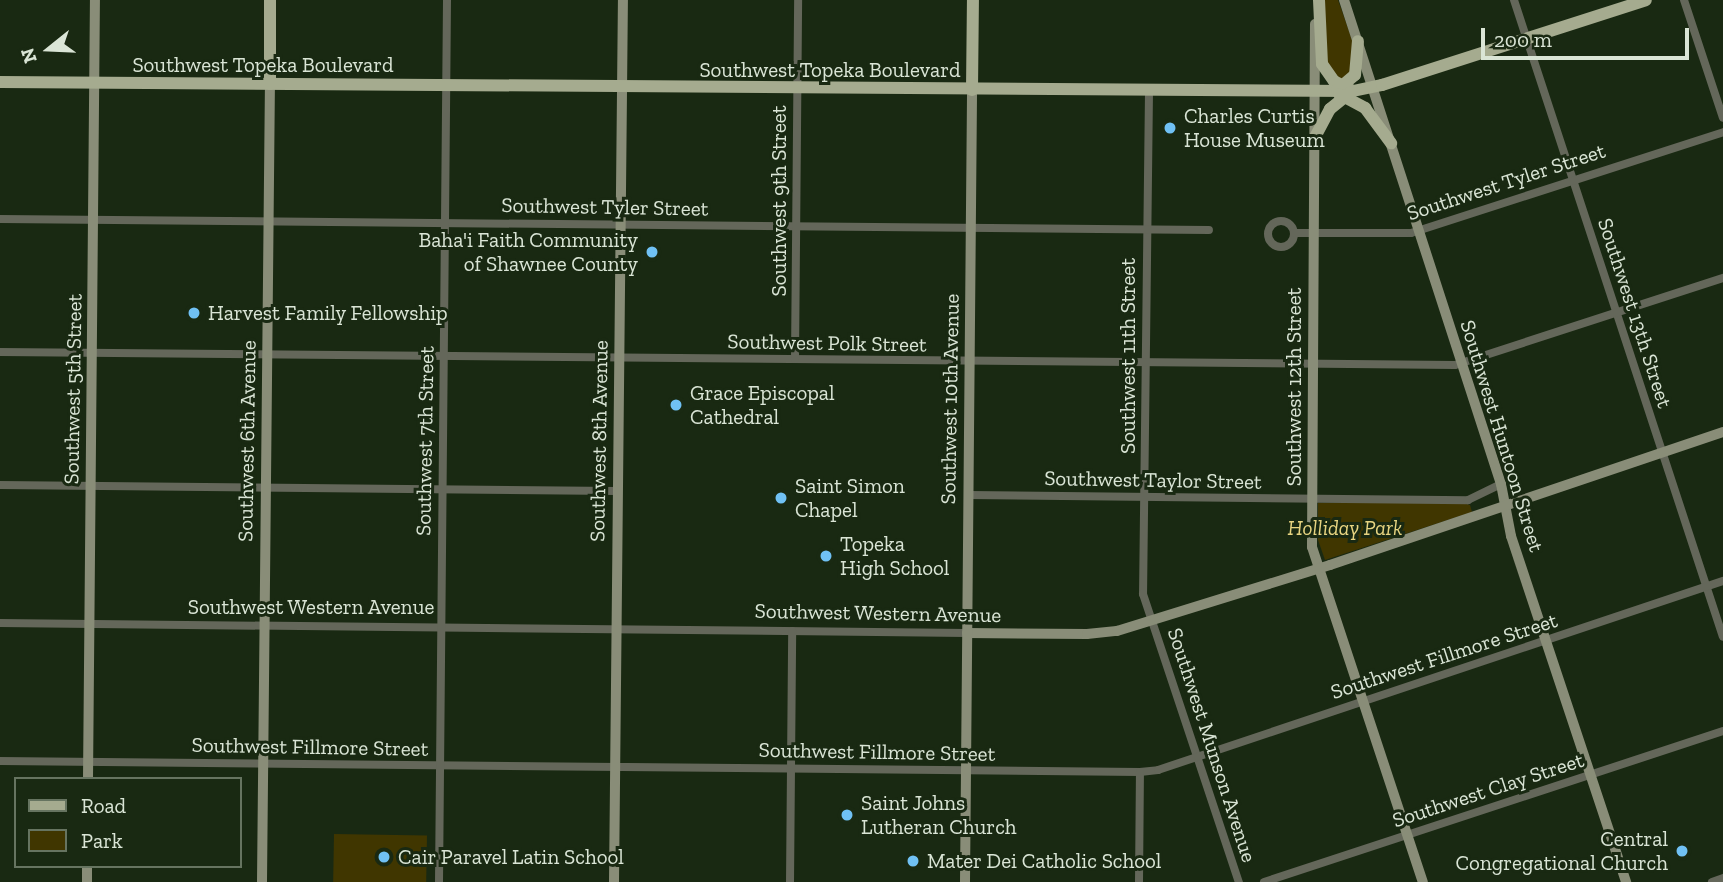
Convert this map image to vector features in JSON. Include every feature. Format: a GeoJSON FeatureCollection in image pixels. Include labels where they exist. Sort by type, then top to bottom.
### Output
{"type":"FeatureCollection","features":[{"type":"Feature","properties":{"kind":"main road","name":"Southwest 5th Street"},"geometry":{"type":"LineString","coordinates":[[88,777],[95,0]]}},
{"type":"Feature","properties":{"kind":"main road","name":"Southwest 6th Avenue"},"geometry":{"type":"LineString","coordinates":[[262,882],[270,0]]}},
{"type":"Feature","properties":{"kind":"main road","name":"Southwest 8th Avenue"},"geometry":{"type":"LineString","coordinates":[[614,882],[623,0]]}},
{"type":"Feature","properties":{"kind":"main road","name":"Southwest 10th Avenue"},"geometry":{"type":"LineString","coordinates":[[965,882],[973,0]]}},
{"type":"Feature","properties":{"kind":"main road"},"geometry":{"type":"LineString","coordinates":[[1317,0],[1322,64],[1328,76],[1365,108],[1391,143]]}},
{"type":"Feature","properties":{"kind":"main road","name":"Southwest 12th Street"},"geometry":{"type":"LineString","coordinates":[[1317,0],[1314,93],[1312,547],[1423,882]]}},
{"type":"Feature","properties":{"kind":"main road","name":"Southwest Huntoon Street"},"geometry":{"type":"LineString","coordinates":[[1344,0],[1502,484],[1511,536],[1626,882]]}},
{"type":"Feature","properties":{"kind":"main road","name":"Southwest Topeka Boulevard"},"geometry":{"type":"LineString","coordinates":[[0,82],[1314,93],[1374,88],[1646,0]]}},
{"type":"Feature","properties":{"kind":"main road"},"geometry":{"type":"LineString","coordinates":[[1314,139],[1321,122],[1355,75],[1358,41]]}},
{"type":"Feature","properties":{"kind":"main road","name":"Southwest Western Avenue"},"geometry":{"type":"LineString","coordinates":[[967,633],[1106,633],[1319,566],[1723,432]]}},
{"type":"Feature","properties":{"kind":"street","name":"Southwest 7th Street"},"geometry":{"type":"LineString","coordinates":[[439,882],[447,0]]}},
{"type":"Feature","properties":{"kind":"street","name":"Southwest 9th Street"},"geometry":{"type":"LineString","coordinates":[[795,359],[798,0]]}},
{"type":"Feature","properties":{"kind":"street","name":"Southwest 13th Street"},"geometry":{"type":"LineString","coordinates":[[1514,0],[1723,637]]}},
{"type":"Feature","properties":{"kind":"street"},"geometry":{"type":"LineString","coordinates":[[1684,0],[1723,118]]}},
{"type":"Feature","properties":{"kind":"street","name":"Southwest 11th Street"},"geometry":{"type":"LineString","coordinates":[[1149,92],[1143,594],[1152,620]]}},
{"type":"Feature","properties":{"kind":"street","name":"Southwest Tyler Street"},"geometry":{"type":"LineString","coordinates":[[1294,233],[1418,231],[1723,132]]}},
{"type":"Feature","properties":{"kind":"street","name":"Southwest Tyler Street"},"geometry":{"type":"LineString","coordinates":[[0,219],[1209,230]]}},
{"type":"Feature","properties":{"kind":"street","name":"Southwest Polk Street"},"geometry":{"type":"LineString","coordinates":[[0,352],[1145,364],[1461,363],[1723,278]]}},
{"type":"Feature","properties":{"kind":"street","name":"Southwest Taylor Street"},"geometry":{"type":"LineString","coordinates":[[969,495],[1468,500],[1502,484]]}},
{"type":"Feature","properties":{"kind":"street"},"geometry":{"type":"LineString","coordinates":[[0,485],[617,491]]}},
{"type":"Feature","properties":{"kind":"street","name":"Southwest Fillmore Street"},"geometry":{"type":"LineString","coordinates":[[0,761],[1140,772],[1197,756],[1723,581]]}},
{"type":"Feature","properties":{"kind":"street","name":"Southwest Munson Avenue"},"geometry":{"type":"LineString","coordinates":[[1152,620],[1238,882]]}},
{"type":"Feature","properties":{"kind":"street","name":"Southwest Western Avenue"},"geometry":{"type":"LineString","coordinates":[[0,623],[967,633]]}},
{"type":"Feature","properties":{"kind":"street"},"geometry":{"type":"LineString","coordinates":[[790,882],[792,631]]}},
{"type":"Feature","properties":{"kind":"street","name":"Southwest Clay Street"},"geometry":{"type":"LineString","coordinates":[[1264,882],[1723,731]]}},
{"type":"Feature","properties":{"kind":"street"},"geometry":{"type":"LineString","coordinates":[[1139,882],[1140,772]]}},
{"type":"Feature","properties":{"kind":"street"},"geometry":{"type":"LineString","coordinates":[[1712,882],[1723,878]]}},
{"type":"Feature","properties":{"kind":"green space"},"geometry":{"type":"Polygon","coordinates":[[[1322,0],[1338,0],[1355,48],[1354,66],[1344,82],[1326,66],[1322,0]]]}},
{"type":"Feature","properties":{"kind":"green space","name":"Holliday Park"},"geometry":{"type":"Polygon","coordinates":[[[1318,503],[1463,503],[1470,505],[1472,512],[1325,560],[1318,540],[1318,503]]]}},
{"type":"Feature","properties":{"kind":"green space","name":"Cair Paravel Latin School"},"geometry":{"type":"Polygon","coordinates":[[[334,834],[427,836],[426,882],[333,882],[334,834]]]}},
{"type":"Feature","properties":{"kind":"place","name":"Charles Curtis House Museum"},"geometry":{"type":"Point","coordinates":[1170,128]}},
{"type":"Feature","properties":{"kind":"place","name":"Baha'i Faith Community of Shawnee County"},"geometry":{"type":"Point","coordinates":[652,252]}},
{"type":"Feature","properties":{"kind":"place","name":"Harvest Family Fellowship"},"geometry":{"type":"Point","coordinates":[194,313]}},
{"type":"Feature","properties":{"kind":"place","name":"Grace Episcopal Cathedral"},"geometry":{"type":"Point","coordinates":[676,405]}},
{"type":"Feature","properties":{"kind":"place","name":"Saint Simon Chapel"},"geometry":{"type":"Point","coordinates":[781,498]}},
{"type":"Feature","properties":{"kind":"place","name":"Topeka High School"},"geometry":{"type":"Point","coordinates":[826,556]}},
{"type":"Feature","properties":{"kind":"place","name":"Saint Johns Lutheran Church"},"geometry":{"type":"Point","coordinates":[847,815]}},
{"type":"Feature","properties":{"kind":"place","name":"Central Congregational Church"},"geometry":{"type":"Point","coordinates":[1682,851]}},
{"type":"Feature","properties":{"kind":"place","name":"Cair Paravel Latin School"},"geometry":{"type":"Point","coordinates":[384,857]}},
{"type":"Feature","properties":{"kind":"place","name":"Mater Dei Catholic School"},"geometry":{"type":"Point","coordinates":[913,861]}}]}
